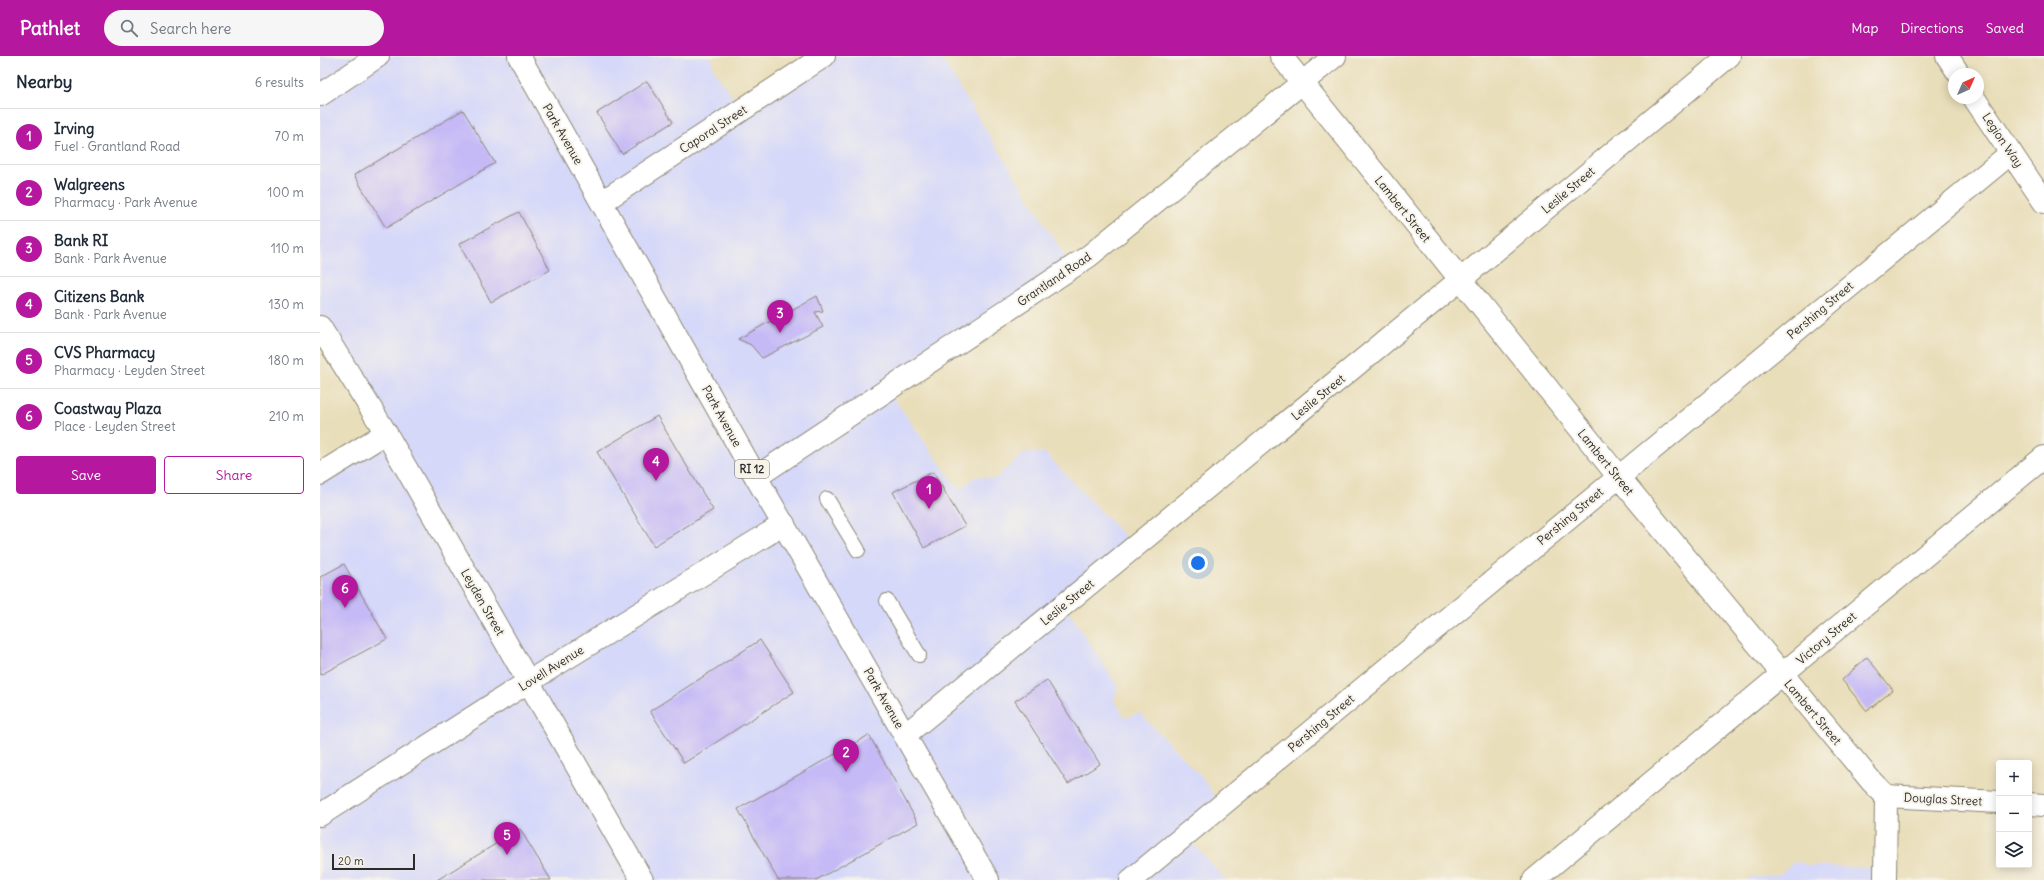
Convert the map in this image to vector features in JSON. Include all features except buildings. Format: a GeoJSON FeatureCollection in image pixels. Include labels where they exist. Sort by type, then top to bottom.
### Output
{"type":"FeatureCollection","features":[{"type":"Feature","properties":{"kind":"street"},"geometry":{"type":"LineString","coordinates":[[320,94],[378,56]]}},
{"type":"Feature","properties":{"kind":"street","name":"Park Avenue"},"geometry":{"type":"LineString","coordinates":[[519,56],[756,477],[988,880]]}},
{"type":"Feature","properties":{"kind":"street","name":"Caporal Street"},"geometry":{"type":"LineString","coordinates":[[602,202],[824,56]]}},
{"type":"Feature","properties":{"kind":"street","name":"Lambert Street"},"geometry":{"type":"LineString","coordinates":[[1281,56],[1618,476],[1782,675],[1872,782],[1886,796]]}},
{"type":"Feature","properties":{"kind":"street","name":"Grantland Road"},"geometry":{"type":"LineString","coordinates":[[756,477],[1089,256],[1335,56]]}},
{"type":"Feature","properties":{"kind":"street","name":"Leslie Street"},"geometry":{"type":"LineString","coordinates":[[905,735],[1460,280],[1729,56]]}},
{"type":"Feature","properties":{"kind":"street"},"geometry":{"type":"LineString","coordinates":[[1947,56],[1954,68]]}},
{"type":"Feature","properties":{"kind":"street","name":"Legion Way"},"geometry":{"type":"LineString","coordinates":[[1978,104],[2044,202]]}},
{"type":"Feature","properties":{"kind":"street","name":"Pershing Street"},"geometry":{"type":"LineString","coordinates":[[1131,880],[1618,476],[2011,153]]}},
{"type":"Feature","properties":{"kind":"street","name":"Leyden Street"},"geometry":{"type":"LineString","coordinates":[[320,327],[386,433],[642,880]]}},
{"type":"Feature","properties":{"kind":"street"},"geometry":{"type":"LineString","coordinates":[[320,474],[386,433]]}},
{"type":"Feature","properties":{"kind":"street","name":"Victory Street"},"geometry":{"type":"LineString","coordinates":[[1534,880],[2044,458]]}},
{"type":"Feature","properties":{"kind":"street","name":"Lovell Avenue"},"geometry":{"type":"LineString","coordinates":[[320,815],[528,682],[784,524]]}},
{"type":"Feature","properties":{"kind":"street"},"geometry":{"type":"LineString","coordinates":[[1885,880],[1886,796]]}},
{"type":"Feature","properties":{"kind":"street","name":"Douglas Street"},"geometry":{"type":"LineString","coordinates":[[1886,796],[1996,802]]}},
{"type":"Feature","properties":{"kind":"street"},"geometry":{"type":"LineString","coordinates":[[2032,804],[2044,804]]}},
{"type":"Feature","properties":{"kind":"lane"},"geometry":{"type":"LineString","coordinates":[[827,499],[858,550]]}},
{"type":"Feature","properties":{"kind":"lane"},"geometry":{"type":"LineString","coordinates":[[887,601],[919,654]]}},
{"type":"Feature","properties":{"kind":"shaded area"},"geometry":{"type":"Polygon","coordinates":[[[320,56],[711,56],[713,69],[740,108],[826,56],[940,56],[1071,266],[891,395],[959,490],[976,476],[995,479],[1024,453],[1045,453],[1135,547],[1067,609],[1118,686],[1114,700],[1125,718],[1140,713],[1205,781],[1220,806],[1188,838],[1226,880],[320,880],[320,474],[384,435],[320,322],[320,56]]]}},
{"type":"Feature","properties":{"kind":"shaded area"},"geometry":{"type":"Polygon","coordinates":[[[1796,861],[1809,866],[1882,868],[1883,880],[1746,880],[1750,877],[1778,875],[1796,861]]]}},
{"type":"Feature","properties":{"kind":"place","name":"Bank RI"},"geometry":{"type":"Point","coordinates":[780,333]}},
{"type":"Feature","properties":{"kind":"place","name":"Citizens Bank"},"geometry":{"type":"Point","coordinates":[656,481]}},
{"type":"Feature","properties":{"kind":"place","name":"Irving"},"geometry":{"type":"Point","coordinates":[929,509]}},
{"type":"Feature","properties":{"kind":"place","name":"Coastway Plaza"},"geometry":{"type":"Point","coordinates":[345,608]}},
{"type":"Feature","properties":{"kind":"place","name":"Walgreens"},"geometry":{"type":"Point","coordinates":[846,772]}},
{"type":"Feature","properties":{"kind":"place","name":"CVS Pharmacy"},"geometry":{"type":"Point","coordinates":[507,855]}}]}
